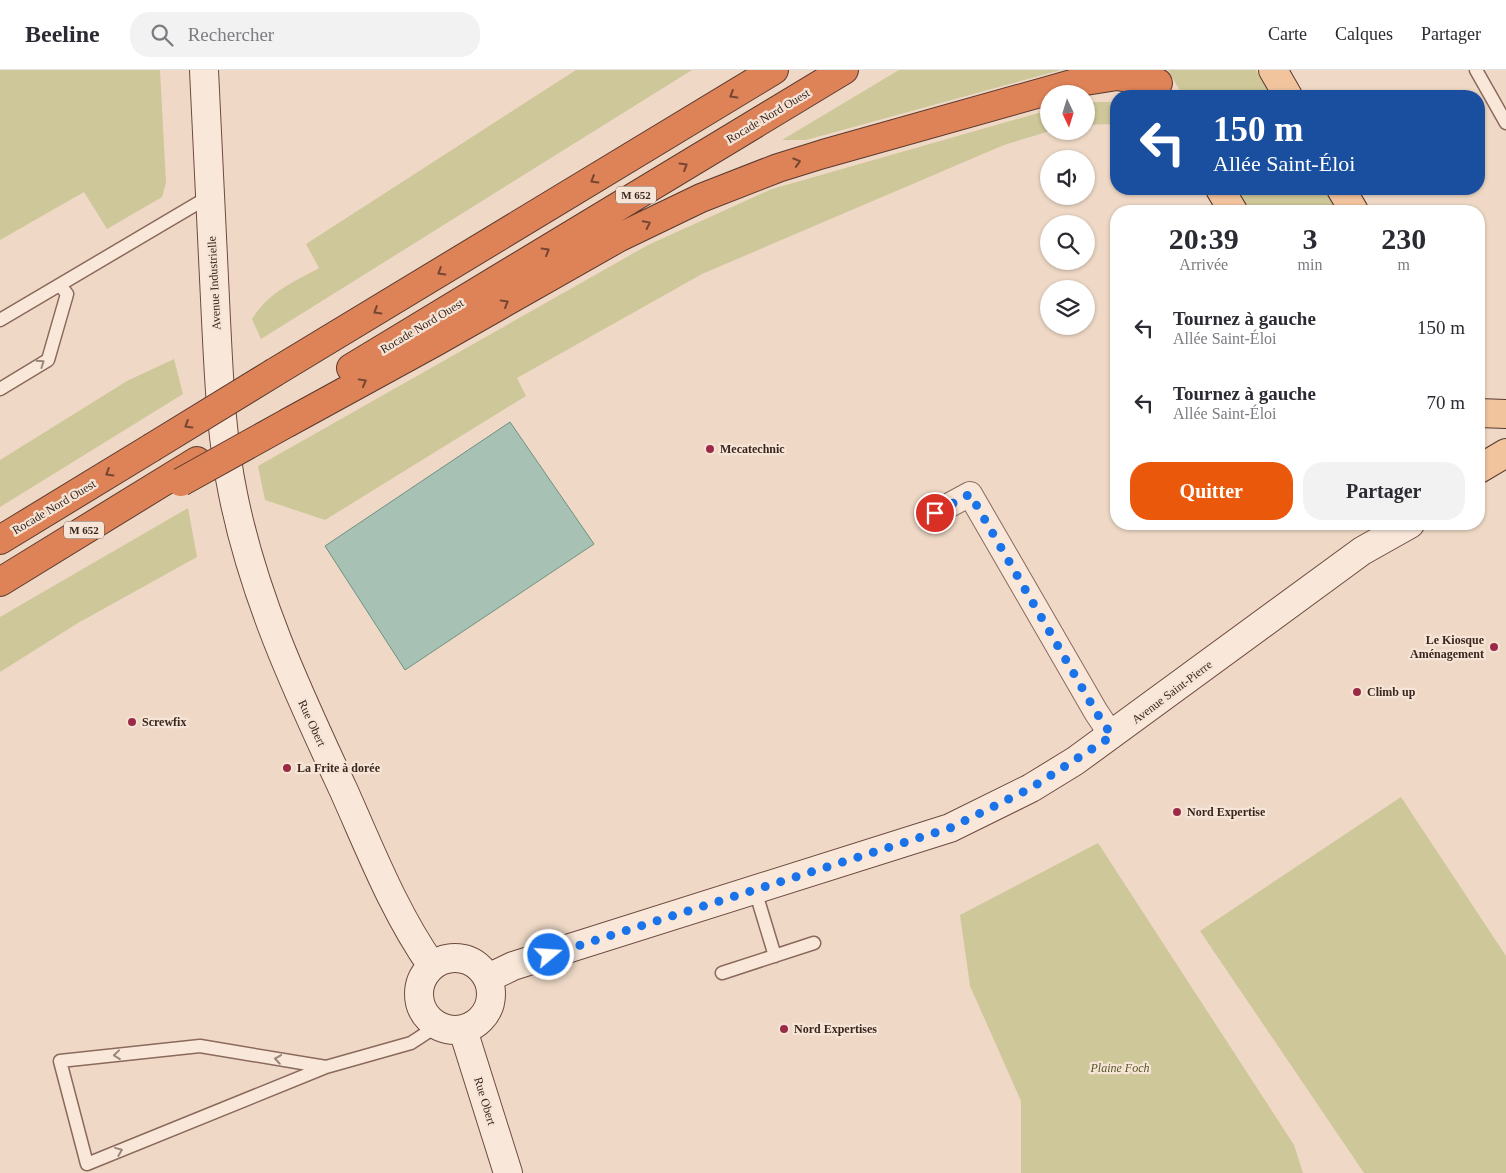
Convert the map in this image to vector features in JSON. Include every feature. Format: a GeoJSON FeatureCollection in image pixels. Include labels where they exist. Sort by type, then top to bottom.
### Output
{"type":"FeatureCollection","features":[{"type":"Feature","properties":{"kind":"highway","name":"Rocade Nord Ouest"},"geometry":{"type":"LineString","coordinates":[[0,540],[774,70]]}},
{"type":"Feature","properties":{"kind":"highway","name":"Rocade Nord Ouest"},"geometry":{"type":"LineString","coordinates":[[285,416],[844,70]]}},
{"type":"Feature","properties":{"kind":"highway"},"geometry":{"type":"LineString","coordinates":[[285,416],[443,338],[618,238],[701,198],[736,184],[823,154],[1080,82],[1117,76],[1158,83]]}},
{"type":"Feature","properties":{"kind":"highway","name":"M 652"},"geometry":{"type":"LineString","coordinates":[[0,582],[62,544],[285,416]]}},
{"type":"Feature","properties":{"kind":"main road"},"geometry":{"type":"LineString","coordinates":[[1273,70],[1285,90]]}},
{"type":"Feature","properties":{"kind":"main road"},"geometry":{"type":"LineString","coordinates":[[1485,413],[1506,414]]}},
{"type":"Feature","properties":{"kind":"main road"},"geometry":{"type":"LineString","coordinates":[[1485,465],[1506,453]]}},
{"type":"Feature","properties":{"kind":"street","name":"Avenue Industrielle"},"geometry":{"type":"LineString","coordinates":[[204,70],[219,396],[233,495]]}},
{"type":"Feature","properties":{"kind":"street"},"geometry":{"type":"LineString","coordinates":[[935,513],[970,494],[1096,712],[1112,736]]}},
{"type":"Feature","properties":{"kind":"street","name":"Rue Obert"},"geometry":{"type":"LineString","coordinates":[[233,495],[253,576],[277,646],[397,908],[416,944],[432,966]]}},
{"type":"Feature","properties":{"kind":"street","name":"Avenue Saint-Pierre"},"geometry":{"type":"LineString","coordinates":[[1362,551],[1378,530]]}},
{"type":"Feature","properties":{"kind":"street","name":"Avenue Saint-Pierre"},"geometry":{"type":"LineString","coordinates":[[488,978],[513,966],[950,828],[1031,788],[1112,736],[1362,551],[1399,530]]}},
{"type":"Feature","properties":{"kind":"street"},"geometry":{"type":"LineString","coordinates":[[463,959],[480,968],[488,978],[492,991],[488,1010],[480,1021],[450,1028],[427,1018],[419,1001],[421,982],[432,966],[443,960],[463,959]]}},
{"type":"Feature","properties":{"kind":"street","name":"Rue Obert"},"geometry":{"type":"LineString","coordinates":[[450,1028],[508,1173]]}},
{"type":"Feature","properties":{"kind":"lane"},"geometry":{"type":"LineString","coordinates":[[1476,70],[1506,123]]}},
{"type":"Feature","properties":{"kind":"lane"},"geometry":{"type":"LineString","coordinates":[[0,320],[210,196]]}},
{"type":"Feature","properties":{"kind":"lane"},"geometry":{"type":"LineString","coordinates":[[0,388],[48,360],[67,294],[60,285]]}},
{"type":"Feature","properties":{"kind":"lane"},"geometry":{"type":"LineString","coordinates":[[755,890],[775,956]]}},
{"type":"Feature","properties":{"kind":"lane"},"geometry":{"type":"LineString","coordinates":[[722,973],[814,943]]}},
{"type":"Feature","properties":{"kind":"lane"},"geometry":{"type":"LineString","coordinates":[[326,1067],[200,1046],[60,1061],[90,1168],[326,1067],[411,1042],[450,1028]]}},
{"type":"Feature","properties":{"kind":"green space"},"geometry":{"type":"Polygon","coordinates":[[[0,70],[160,70],[166,183],[162,197],[107,229],[84,192],[0,240],[0,70]]]}},
{"type":"Feature","properties":{"kind":"green space"},"geometry":{"type":"Polygon","coordinates":[[[576,70],[692,70],[261,339],[252,319],[259,310],[282,289],[319,268],[306,244],[576,70]]]}},
{"type":"Feature","properties":{"kind":"green space"},"geometry":{"type":"Polygon","coordinates":[[[899,70],[1061,70],[806,140],[782,140],[899,70]]]}},
{"type":"Feature","properties":{"kind":"green space"},"geometry":{"type":"Polygon","coordinates":[[[1168,70],[1256,70],[1268,90],[1180,90],[1168,70]]]}},
{"type":"Feature","properties":{"kind":"green space"},"geometry":{"type":"Polygon","coordinates":[[[1095,102],[1110,102],[1110,125],[1095,125],[1095,102]]]}},
{"type":"Feature","properties":{"kind":"green space"},"geometry":{"type":"Polygon","coordinates":[[[1040,113],[1040,134],[1004,145],[702,274],[517,378],[526,396],[325,520],[265,500],[258,466],[648,245],[772,189],[1040,113]]]}},
{"type":"Feature","properties":{"kind":"green space"},"geometry":{"type":"Polygon","coordinates":[[[1241,195],[1328,195],[1334,205],[1246,205],[1241,195]]]}},
{"type":"Feature","properties":{"kind":"green space"},"geometry":{"type":"Polygon","coordinates":[[[174,359],[183,394],[0,507],[0,460],[127,381],[174,359]]]}},
{"type":"Feature","properties":{"kind":"green space"},"geometry":{"type":"Polygon","coordinates":[[[188,508],[197,557],[78,623],[0,672],[0,617],[188,508]]]}},
{"type":"Feature","properties":{"kind":"green space"},"geometry":{"type":"Polygon","coordinates":[[[1401,797],[1506,956],[1506,1173],[1364,1173],[1200,931],[1401,797]]]}},
{"type":"Feature","properties":{"kind":"green space","name":"Plaine Foch"},"geometry":{"type":"Polygon","coordinates":[[[1098,843],[1294,1145],[1303,1173],[1021,1173],[1021,1101],[970,986],[960,915],[1098,843]]]}},
{"type":"Feature","properties":{"kind":"shaded area"},"geometry":{"type":"Polygon","coordinates":[[[510,422],[594,544],[405,670],[325,546],[510,422]]]}},
{"type":"Feature","properties":{"kind":"place","name":"Mecatechnic"},"geometry":{"type":"Point","coordinates":[710,449]}},
{"type":"Feature","properties":{"kind":"place","name":"Le Kiosque Aménagement"},"geometry":{"type":"Point","coordinates":[1494,647]}},
{"type":"Feature","properties":{"kind":"place","name":"Climb up"},"geometry":{"type":"Point","coordinates":[1357,692]}},
{"type":"Feature","properties":{"kind":"place","name":"Screwfix"},"geometry":{"type":"Point","coordinates":[132,722]}},
{"type":"Feature","properties":{"kind":"place","name":"La Frite à dorée"},"geometry":{"type":"Point","coordinates":[287,768]}},
{"type":"Feature","properties":{"kind":"place","name":"Nord Expertise"},"geometry":{"type":"Point","coordinates":[1177,812]}},
{"type":"Feature","properties":{"kind":"place","name":"Nord Expertises"},"geometry":{"type":"Point","coordinates":[784,1029]}},
{"type":"Feature","properties":{"kind":"route"},"geometry":{"type":"LineString","coordinates":[[549,955],[950,828],[1031,788],[1112,736],[1044,624],[970,494],[935,513]]}}]}
